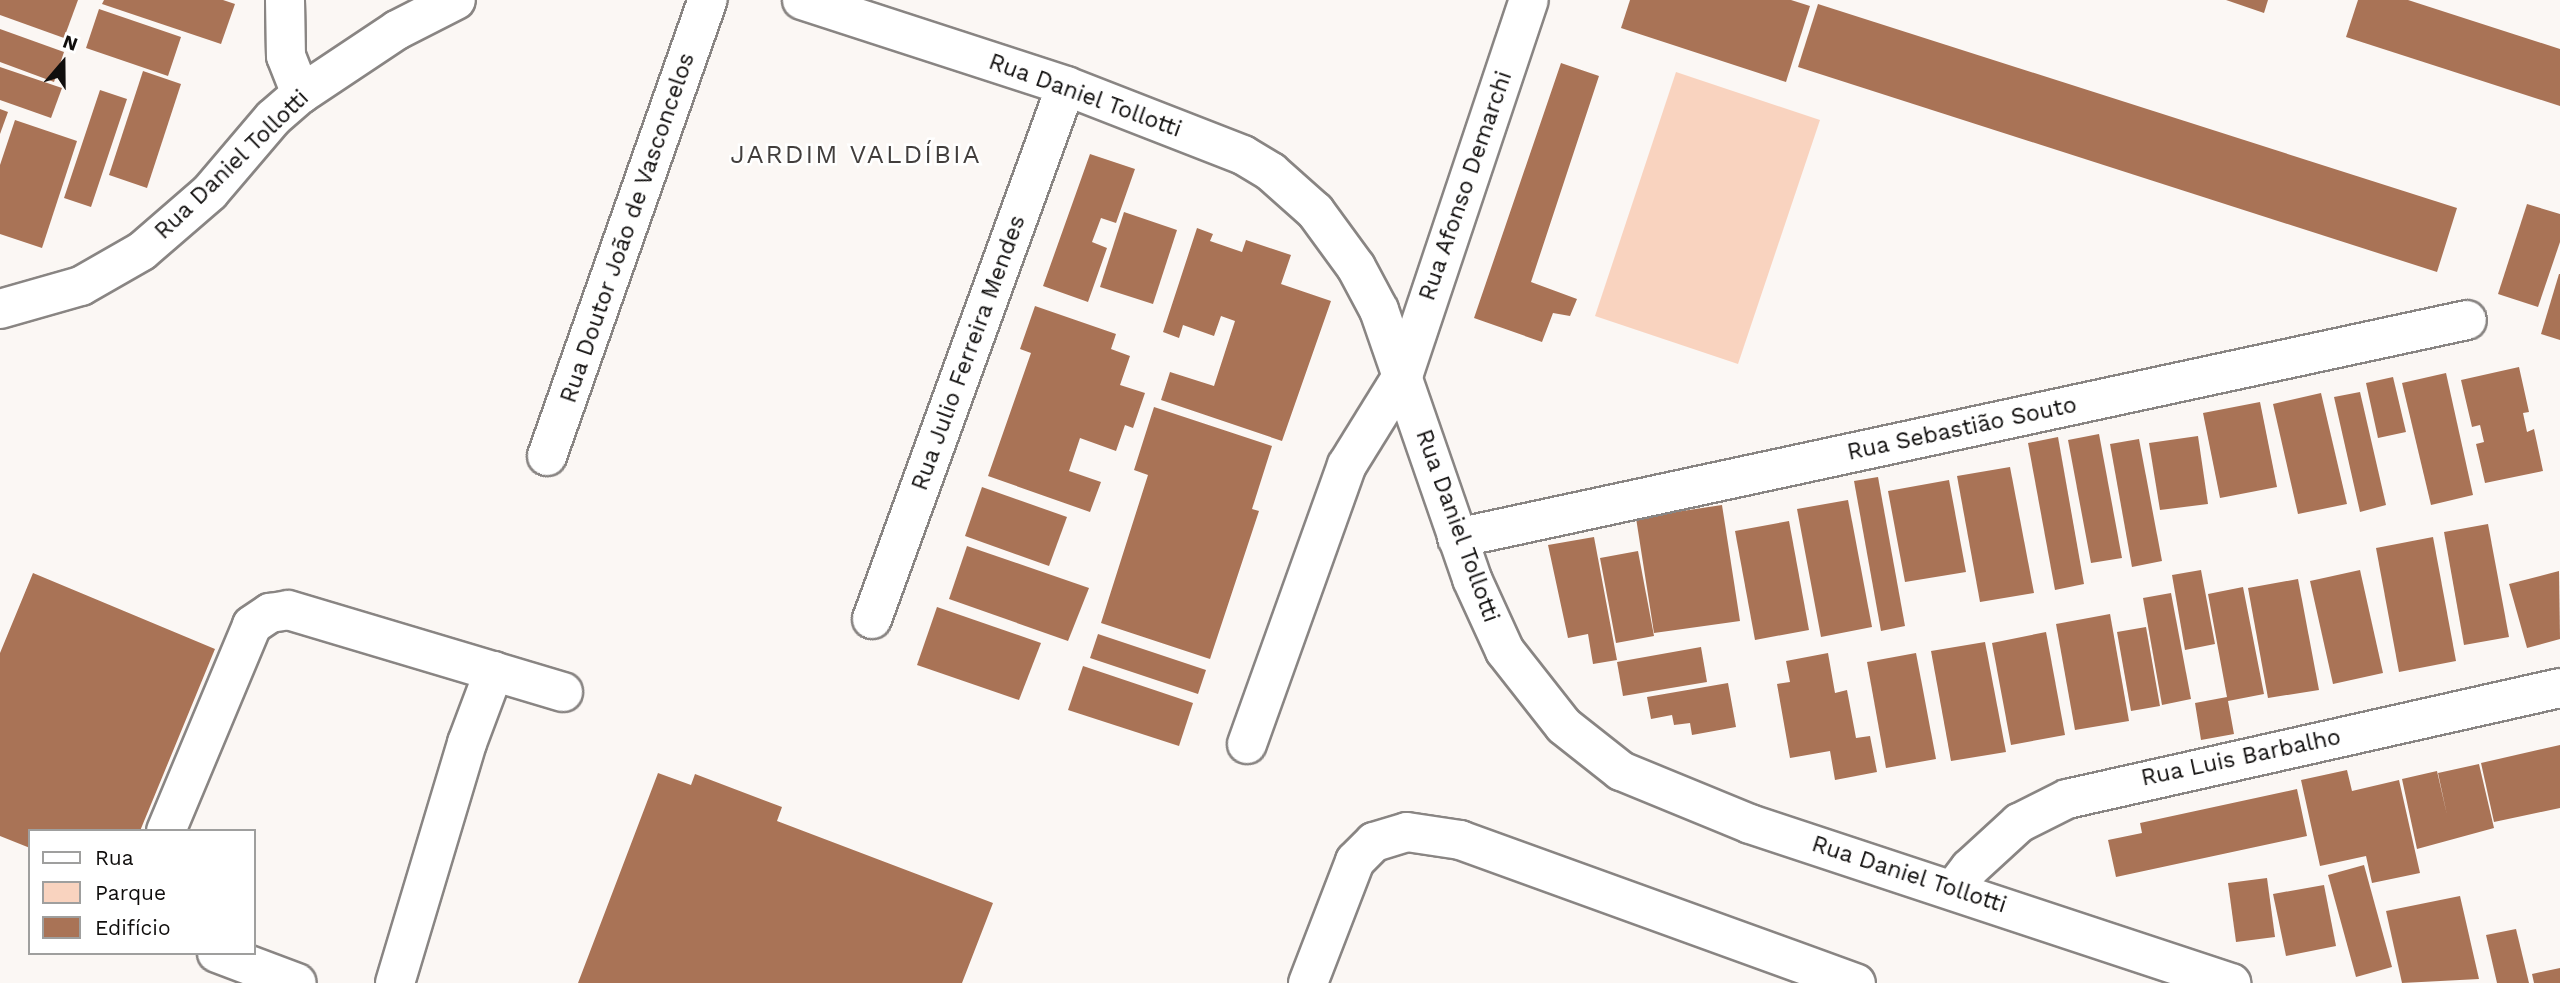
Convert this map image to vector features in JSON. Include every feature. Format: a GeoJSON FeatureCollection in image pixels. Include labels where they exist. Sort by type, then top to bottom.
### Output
{"type":"FeatureCollection","features":[{"type":"Feature","properties":{"kind":"street"},"geometry":{"type":"LineString","coordinates":[[285,0],[286,57],[302,94]]}},
{"type":"Feature","properties":{"kind":"street","name":"Rua Daniel Tollotti"},"geometry":{"type":"LineString","coordinates":[[0,309],[82,286],[142,251],[210,192],[273,118],[302,94],[397,30],[456,0]]}},
{"type":"Feature","properties":{"kind":"street","name":"Rua Doutor João de Vasconcelos"},"geometry":{"type":"LineString","coordinates":[[547,456],[708,0]]}},
{"type":"Feature","properties":{"kind":"street","name":"Rua Daniel Tollotti"},"geometry":{"type":"LineString","coordinates":[[802,0],[1066,86],[1243,155],[1292,189],[1315,211],[1356,267],[1404,373],[1457,538],[1487,616],[1524,680],[1564,726],[1621,771],[1728,816],[2231,983]]}},
{"type":"Feature","properties":{"kind":"street","name":"Rua Afonso Demarchi"},"geometry":{"type":"LineString","coordinates":[[1247,744],[1347,465],[1404,373],[1529,0]]}},
{"type":"Feature","properties":{"kind":"street","name":"Rua Julio Ferreira Mendes"},"geometry":{"type":"LineString","coordinates":[[872,619],[1066,86]]}},
{"type":"Feature","properties":{"kind":"street","name":"Rua Sebastião Souto"},"geometry":{"type":"LineString","coordinates":[[1457,538],[2467,320]]}},
{"type":"Feature","properties":{"kind":"street"},"geometry":{"type":"LineString","coordinates":[[167,829],[252,625],[270,613],[288,610],[564,692]]}},
{"type":"Feature","properties":{"kind":"street"},"geometry":{"type":"LineString","coordinates":[[395,983],[467,743],[494,671]]}},
{"type":"Feature","properties":{"kind":"street","name":"Rua Luis Barbalho"},"geometry":{"type":"LineString","coordinates":[[1954,889],[1970,868],[2019,823],[2067,799],[2560,688]]}},
{"type":"Feature","properties":{"kind":"street"},"geometry":{"type":"LineString","coordinates":[[1308,983],[1348,871],[1374,842],[1407,832],[1460,840],[1856,983]]}},
{"type":"Feature","properties":{"kind":"street"},"geometry":{"type":"LineString","coordinates":[[222,955],[297,983]]}},
{"type":"Feature","properties":{"kind":"green space"},"geometry":{"type":"Polygon","coordinates":[[[1676,72],[1820,120],[1738,364],[1595,316],[1676,72]]]}},
{"type":"Feature","properties":{"kind":"building"},"geometry":{"type":"Polygon","coordinates":[[[0,0],[78,0],[64,38],[0,15],[0,0]]]}},
{"type":"Feature","properties":{"kind":"building"},"geometry":{"type":"Polygon","coordinates":[[[104,0],[223,0],[235,4],[221,44],[102,4],[104,0]]]}},
{"type":"Feature","properties":{"kind":"building"},"geometry":{"type":"Polygon","coordinates":[[[1630,0],[1791,0],[1810,6],[1786,82],[1621,28],[1630,0]]]}},
{"type":"Feature","properties":{"kind":"building"},"geometry":{"type":"Polygon","coordinates":[[[2226,0],[2268,0],[2264,13],[2226,0]]]}},
{"type":"Feature","properties":{"kind":"building"},"geometry":{"type":"Polygon","coordinates":[[[2358,0],[2408,0],[2560,49],[2560,106],[2346,37],[2358,0]]]}},
{"type":"Feature","properties":{"kind":"building"},"geometry":{"type":"Polygon","coordinates":[[[1818,4],[2457,208],[2437,272],[1798,67],[1818,4]]]}},
{"type":"Feature","properties":{"kind":"building"},"geometry":{"type":"Polygon","coordinates":[[[99,9],[181,37],[168,76],[86,48],[99,9]]]}},
{"type":"Feature","properties":{"kind":"building"},"geometry":{"type":"Polygon","coordinates":[[[0,29],[64,52],[54,82],[0,62],[0,29]]]}},
{"type":"Feature","properties":{"kind":"building"},"geometry":{"type":"Polygon","coordinates":[[[1561,63],[1599,76],[1531,282],[1577,299],[1570,316],[1553,313],[1542,342],[1474,318],[1561,63]]]}},
{"type":"Feature","properties":{"kind":"building"},"geometry":{"type":"Polygon","coordinates":[[[0,67],[62,88],[51,118],[0,100],[0,67]]]}},
{"type":"Feature","properties":{"kind":"building"},"geometry":{"type":"Polygon","coordinates":[[[143,71],[181,84],[147,188],[109,175],[143,71]]]}},
{"type":"Feature","properties":{"kind":"building"},"geometry":{"type":"Polygon","coordinates":[[[100,90],[127,99],[91,207],[64,198],[100,90]]]}},
{"type":"Feature","properties":{"kind":"building"},"geometry":{"type":"Polygon","coordinates":[[[0,109],[8,112],[0,134],[0,109]]]}},
{"type":"Feature","properties":{"kind":"building"},"geometry":{"type":"Polygon","coordinates":[[[15,120],[77,141],[42,248],[0,234],[0,165],[15,120]]]}},
{"type":"Feature","properties":{"kind":"building"},"geometry":{"type":"Polygon","coordinates":[[[1090,154],[1135,169],[1116,223],[1101,218],[1092,242],[1107,248],[1088,302],[1043,286],[1090,154]]]}},
{"type":"Feature","properties":{"kind":"building"},"geometry":{"type":"Polygon","coordinates":[[[2527,204],[2560,214],[2560,242],[2538,307],[2498,294],[2527,204]]]}},
{"type":"Feature","properties":{"kind":"building"},"geometry":{"type":"Polygon","coordinates":[[[1124,212],[1177,230],[1153,304],[1100,287],[1124,212]]]}},
{"type":"Feature","properties":{"kind":"building"},"geometry":{"type":"Polygon","coordinates":[[[1197,228],[1213,234],[1210,241],[1242,252],[1246,240],[1291,255],[1281,284],[1331,301],[1282,441],[1161,400],[1170,372],[1214,386],[1235,321],[1221,316],[1214,336],[1183,325],[1179,338],[1163,332],[1197,228]]]}},
{"type":"Feature","properties":{"kind":"building"},"geometry":{"type":"Polygon","coordinates":[[[2560,274],[2560,340],[2541,334],[2560,274]]]}},
{"type":"Feature","properties":{"kind":"building"},"geometry":{"type":"Polygon","coordinates":[[[1035,306],[1116,334],[1111,349],[1130,356],[1120,385],[1145,393],[1133,428],[1125,425],[1116,451],[1080,438],[1069,471],[1101,482],[1090,512],[988,476],[1031,353],[1020,349],[1035,306]]]}},
{"type":"Feature","properties":{"kind":"building"},"geometry":{"type":"Polygon","coordinates":[[[2519,367],[2529,412],[2523,413],[2527,432],[2534,429],[2543,471],[2485,483],[2476,444],[2484,442],[2480,425],[2472,427],[2461,380],[2519,367]]]}},
{"type":"Feature","properties":{"kind":"building"},"geometry":{"type":"Polygon","coordinates":[[[2446,373],[2473,495],[2431,505],[2402,383],[2446,373]]]}},
{"type":"Feature","properties":{"kind":"building"},"geometry":{"type":"Polygon","coordinates":[[[2393,377],[2406,432],[2378,438],[2366,383],[2393,377]]]}},
{"type":"Feature","properties":{"kind":"building"},"geometry":{"type":"Polygon","coordinates":[[[2360,392],[2386,505],[2360,512],[2334,397],[2360,392]]]}},
{"type":"Feature","properties":{"kind":"building"},"geometry":{"type":"Polygon","coordinates":[[[2321,393],[2347,504],[2298,514],[2273,404],[2321,393]]]}},
{"type":"Feature","properties":{"kind":"building"},"geometry":{"type":"Polygon","coordinates":[[[2260,402],[2277,487],[2220,498],[2203,413],[2260,402]]]}},
{"type":"Feature","properties":{"kind":"building"},"geometry":{"type":"Polygon","coordinates":[[[1154,407],[1272,446],[1252,509],[1259,511],[1210,659],[1101,623],[1148,475],[1134,470],[1154,407]]]}},
{"type":"Feature","properties":{"kind":"building"},"geometry":{"type":"Polygon","coordinates":[[[2099,434],[2122,558],[2091,563],[2068,440],[2099,434]]]}},
{"type":"Feature","properties":{"kind":"building"},"geometry":{"type":"Polygon","coordinates":[[[2198,436],[2208,504],[2160,510],[2149,443],[2198,436]]]}},
{"type":"Feature","properties":{"kind":"building"},"geometry":{"type":"Polygon","coordinates":[[[2058,437],[2084,584],[2055,590],[2028,443],[2058,437]]]}},
{"type":"Feature","properties":{"kind":"building"},"geometry":{"type":"Polygon","coordinates":[[[2139,439],[2162,561],[2132,567],[2110,444],[2139,439]]]}},
{"type":"Feature","properties":{"kind":"building"},"geometry":{"type":"Polygon","coordinates":[[[2010,467],[2034,593],[1980,602],[1957,476],[2010,467]]]}},
{"type":"Feature","properties":{"kind":"building"},"geometry":{"type":"Polygon","coordinates":[[[1878,477],[1905,626],[1881,631],[1854,481],[1878,477]]]}},
{"type":"Feature","properties":{"kind":"building"},"geometry":{"type":"Polygon","coordinates":[[[1949,480],[1966,572],[1905,582],[1888,491],[1949,480]]]}},
{"type":"Feature","properties":{"kind":"building"},"geometry":{"type":"Polygon","coordinates":[[[982,487],[1067,517],[1049,566],[965,536],[982,487]]]}},
{"type":"Feature","properties":{"kind":"building"},"geometry":{"type":"Polygon","coordinates":[[[1848,500],[1872,627],[1821,637],[1797,509],[1848,500]]]}},
{"type":"Feature","properties":{"kind":"building"},"geometry":{"type":"Polygon","coordinates":[[[1722,505],[1740,621],[1654,633],[1636,518],[1722,505]]]}},
{"type":"Feature","properties":{"kind":"building"},"geometry":{"type":"Polygon","coordinates":[[[1789,521],[1809,630],[1755,640],[1735,531],[1789,521]]]}},
{"type":"Feature","properties":{"kind":"building"},"geometry":{"type":"Polygon","coordinates":[[[2488,524],[2509,637],[2464,645],[2444,532],[2488,524]]]}},
{"type":"Feature","properties":{"kind":"building"},"geometry":{"type":"Polygon","coordinates":[[[1594,537],[1617,660],[1593,664],[1588,634],[1568,638],[1548,545],[1594,537]]]}},
{"type":"Feature","properties":{"kind":"building"},"geometry":{"type":"Polygon","coordinates":[[[2433,537],[2456,661],[2399,672],[2376,548],[2433,537]]]}},
{"type":"Feature","properties":{"kind":"building"},"geometry":{"type":"Polygon","coordinates":[[[967,546],[1089,588],[1068,641],[949,599],[967,546]]]}},
{"type":"Feature","properties":{"kind":"building"},"geometry":{"type":"Polygon","coordinates":[[[1638,551],[1654,636],[1616,643],[1600,558],[1638,551]]]}},
{"type":"Feature","properties":{"kind":"building"},"geometry":{"type":"Polygon","coordinates":[[[2201,570],[2215,644],[2185,650],[2172,575],[2201,570]]]}},
{"type":"Feature","properties":{"kind":"building"},"geometry":{"type":"Polygon","coordinates":[[[2360,570],[2383,673],[2333,684],[2310,581],[2360,570]]]}},
{"type":"Feature","properties":{"kind":"building"},"geometry":{"type":"Polygon","coordinates":[[[2559,571],[2560,639],[2527,648],[2509,584],[2559,571]]]}},
{"type":"Feature","properties":{"kind":"building"},"geometry":{"type":"Polygon","coordinates":[[[33,573],[215,649],[141,829],[28,829],[28,847],[0,836],[0,653],[33,573]]]}},
{"type":"Feature","properties":{"kind":"building"},"geometry":{"type":"Polygon","coordinates":[[[2298,579],[2319,690],[2268,698],[2248,588],[2298,579]]]}},
{"type":"Feature","properties":{"kind":"building"},"geometry":{"type":"Polygon","coordinates":[[[2243,587],[2264,694],[2228,701],[2234,734],[2201,740],[2195,703],[2227,697],[2208,594],[2243,587]]]}},
{"type":"Feature","properties":{"kind":"building"},"geometry":{"type":"Polygon","coordinates":[[[2171,593],[2191,699],[2162,705],[2143,598],[2171,593]]]}},
{"type":"Feature","properties":{"kind":"building"},"geometry":{"type":"Polygon","coordinates":[[[937,607],[1041,643],[1019,700],[917,665],[937,607]]]}},
{"type":"Feature","properties":{"kind":"building"},"geometry":{"type":"Polygon","coordinates":[[[2110,614],[2129,721],[2075,730],[2056,624],[2110,614]]]}},
{"type":"Feature","properties":{"kind":"building"},"geometry":{"type":"Polygon","coordinates":[[[2146,627],[2160,706],[2131,711],[2117,632],[2146,627]]]}},
{"type":"Feature","properties":{"kind":"building"},"geometry":{"type":"Polygon","coordinates":[[[2046,632],[2065,735],[2011,745],[1992,643],[2046,632]]]}},
{"type":"Feature","properties":{"kind":"building"},"geometry":{"type":"Polygon","coordinates":[[[1098,634],[1206,670],[1198,694],[1090,658],[1098,634]]]}},
{"type":"Feature","properties":{"kind":"building"},"geometry":{"type":"Polygon","coordinates":[[[1985,642],[2006,752],[1951,761],[1931,651],[1985,642]]]}},
{"type":"Feature","properties":{"kind":"building"},"geometry":{"type":"Polygon","coordinates":[[[1701,647],[1707,682],[1623,696],[1617,662],[1701,647]]]}},
{"type":"Feature","properties":{"kind":"building"},"geometry":{"type":"Polygon","coordinates":[[[1828,653],[1835,693],[1847,690],[1856,738],[1870,736],[1877,772],[1835,780],[1830,751],[1790,758],[1777,684],[1790,682],[1786,661],[1828,653]]]}},
{"type":"Feature","properties":{"kind":"building"},"geometry":{"type":"Polygon","coordinates":[[[1916,653],[1936,759],[1886,768],[1867,662],[1916,653]]]}},
{"type":"Feature","properties":{"kind":"building"},"geometry":{"type":"Polygon","coordinates":[[[1083,666],[1193,703],[1179,746],[1068,710],[1083,666]]]}},
{"type":"Feature","properties":{"kind":"building"},"geometry":{"type":"Polygon","coordinates":[[[1728,683],[1736,727],[1692,735],[1690,723],[1674,725],[1672,715],[1651,719],[1647,697],[1728,683]]]}},
{"type":"Feature","properties":{"kind":"building"},"geometry":{"type":"Polygon","coordinates":[[[2560,745],[2560,808],[2494,822],[2481,763],[2560,745]]]}},
{"type":"Feature","properties":{"kind":"building"},"geometry":{"type":"Polygon","coordinates":[[[2479,764],[2494,828],[2417,849],[2402,779],[2437,771],[2447,815],[2438,773],[2479,764]]]}},
{"type":"Feature","properties":{"kind":"building"},"geometry":{"type":"Polygon","coordinates":[[[2347,770],[2352,791],[2399,780],[2420,873],[2372,883],[2366,856],[2320,866],[2301,780],[2347,770]]]}},
{"type":"Feature","properties":{"kind":"building"},"geometry":{"type":"Polygon","coordinates":[[[658,773],[691,785],[695,774],[782,807],[777,821],[993,903],[962,983],[578,983],[658,773]]]}},
{"type":"Feature","properties":{"kind":"building"},"geometry":{"type":"Polygon","coordinates":[[[2297,789],[2307,836],[2116,877],[2108,840],[2142,833],[2140,823],[2297,789]]]}},
{"type":"Feature","properties":{"kind":"building"},"geometry":{"type":"Polygon","coordinates":[[[2364,865],[2392,967],[2356,977],[2328,875],[2364,865]]]}},
{"type":"Feature","properties":{"kind":"building"},"geometry":{"type":"Polygon","coordinates":[[[2267,878],[2275,937],[2236,942],[2228,883],[2267,878]]]}},
{"type":"Feature","properties":{"kind":"building"},"geometry":{"type":"Polygon","coordinates":[[[2324,885],[2336,946],[2286,956],[2273,894],[2324,885]]]}},
{"type":"Feature","properties":{"kind":"building"},"geometry":{"type":"Polygon","coordinates":[[[2460,896],[2479,979],[2402,983],[2386,911],[2460,896]]]}},
{"type":"Feature","properties":{"kind":"building"},"geometry":{"type":"Polygon","coordinates":[[[2516,929],[2529,983],[2497,983],[2486,935],[2516,929]]]}},
{"type":"Feature","properties":{"kind":"building"},"geometry":{"type":"Polygon","coordinates":[[[2560,968],[2560,983],[2534,983],[2532,974],[2560,968]]]}},
{"type":"Feature","properties":{"kind":"district","name":"JARDIM VALDÍBIA"},"geometry":{"type":"Point","coordinates":[856,155]}}]}
